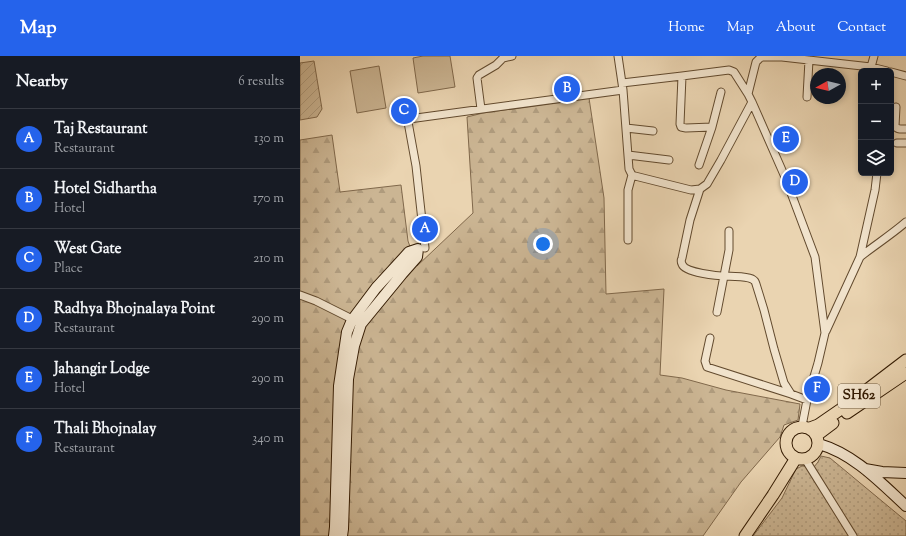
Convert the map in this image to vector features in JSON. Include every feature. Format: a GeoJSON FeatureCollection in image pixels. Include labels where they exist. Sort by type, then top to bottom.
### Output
{"type":"FeatureCollection","features":[{"type":"Feature","properties":{"kind":"main road","name":"SH62"},"geometry":{"type":"LineString","coordinates":[[812,433],[818,425],[906,360]]}},
{"type":"Feature","properties":{"kind":"main road","name":"SH62"},"geometry":{"type":"LineString","coordinates":[[812,433],[818,449],[813,455],[800,458],[791,455],[786,446],[787,436],[791,430],[794,428],[812,433],[906,373]]}},
{"type":"Feature","properties":{"kind":"main road","name":"SH62"},"geometry":{"type":"LineString","coordinates":[[745,536],[800,458]]}},
{"type":"Feature","properties":{"kind":"street"},"geometry":{"type":"LineString","coordinates":[[481,110],[477,78],[479,75],[496,65],[503,57],[512,56]]}},
{"type":"Feature","properties":{"kind":"street"},"geometry":{"type":"LineString","coordinates":[[618,56],[629,169],[632,175],[628,190],[628,240]]}},
{"type":"Feature","properties":{"kind":"street"},"geometry":{"type":"LineString","coordinates":[[748,94],[756,62],[760,58],[782,56],[865,68]]}},
{"type":"Feature","properties":{"kind":"street"},"geometry":{"type":"LineString","coordinates":[[872,68],[874,56]]}},
{"type":"Feature","properties":{"kind":"street"},"geometry":{"type":"LineString","coordinates":[[807,97],[809,60]]}},
{"type":"Feature","properties":{"kind":"street"},"geometry":{"type":"LineString","coordinates":[[425,248],[416,166],[408,120],[481,110],[682,76],[732,70],[752,102],[785,177],[812,249],[817,273],[825,333]]}},
{"type":"Feature","properties":{"kind":"street"},"geometry":{"type":"LineString","coordinates":[[894,73],[906,76]]}},
{"type":"Feature","properties":{"kind":"street"},"geometry":{"type":"LineString","coordinates":[[682,76],[681,127],[712,127]]}},
{"type":"Feature","properties":{"kind":"street"},"geometry":{"type":"LineString","coordinates":[[699,165],[712,127],[721,92]]}},
{"type":"Feature","properties":{"kind":"street"},"geometry":{"type":"LineString","coordinates":[[632,175],[691,190],[700,189],[707,184],[752,102]]}},
{"type":"Feature","properties":{"kind":"street"},"geometry":{"type":"LineString","coordinates":[[894,114],[896,107]]}},
{"type":"Feature","properties":{"kind":"street"},"geometry":{"type":"LineString","coordinates":[[894,122],[896,128],[906,129]]}},
{"type":"Feature","properties":{"kind":"street"},"geometry":{"type":"LineString","coordinates":[[626,128],[653,131]]}},
{"type":"Feature","properties":{"kind":"street"},"geometry":{"type":"LineString","coordinates":[[897,143],[906,143]]}},
{"type":"Feature","properties":{"kind":"street"},"geometry":{"type":"LineString","coordinates":[[628,155],[669,160]]}},
{"type":"Feature","properties":{"kind":"street"},"geometry":{"type":"LineString","coordinates":[[877,176],[875,190],[860,257],[825,333],[807,400],[812,433],[826,446],[845,455],[865,469],[906,506]]}},
{"type":"Feature","properties":{"kind":"street"},"geometry":{"type":"LineString","coordinates":[[700,189],[690,220],[681,263],[682,266],[685,269],[696,272],[746,278],[754,281],[764,310],[784,383],[791,394]]}},
{"type":"Feature","properties":{"kind":"street"},"geometry":{"type":"LineString","coordinates":[[860,257],[906,222]]}},
{"type":"Feature","properties":{"kind":"street"},"geometry":{"type":"LineString","coordinates":[[717,312],[729,250],[729,231]]}},
{"type":"Feature","properties":{"kind":"street"},"geometry":{"type":"LineString","coordinates":[[334,536],[339,386],[347,332],[357,322],[392,285],[417,257],[418,249],[409,252],[369,297],[357,322],[348,379],[342,536]]}},
{"type":"Feature","properties":{"kind":"street"},"geometry":{"type":"LineString","coordinates":[[300,295],[316,301],[357,322]]}},
{"type":"Feature","properties":{"kind":"street"},"geometry":{"type":"LineString","coordinates":[[710,338],[704,361],[707,367],[807,400]]}},
{"type":"Feature","properties":{"kind":"street"},"geometry":{"type":"LineString","coordinates":[[800,458],[853,536]]}},
{"type":"Feature","properties":{"kind":"street"},"geometry":{"type":"LineString","coordinates":[[865,469],[882,472],[906,473]]}},
{"type":"Feature","properties":{"kind":"green space"},"geometry":{"type":"Polygon","coordinates":[[[423,56],[450,56],[455,87],[418,93],[413,58],[423,56]]]}},
{"type":"Feature","properties":{"kind":"green space"},"geometry":{"type":"Polygon","coordinates":[[[314,61],[322,109],[317,117],[300,120],[300,63],[314,61]]]}},
{"type":"Feature","properties":{"kind":"green space"},"geometry":{"type":"Polygon","coordinates":[[[379,66],[386,108],[357,113],[350,71],[379,66]]]}},
{"type":"Feature","properties":{"kind":"green space"},"geometry":{"type":"Polygon","coordinates":[[[589,98],[604,198],[606,294],[664,289],[660,375],[682,378],[726,390],[800,404],[798,420],[784,425],[780,437],[741,482],[703,536],[300,536],[300,140],[332,135],[340,192],[401,185],[408,241],[417,266],[473,213],[467,117],[483,113],[589,98]]]}},
{"type":"Feature","properties":{"kind":"green space"},"geometry":{"type":"Polygon","coordinates":[[[821,456],[830,458],[906,521],[906,536],[753,536],[782,498],[796,469],[802,466],[814,467],[821,456]]]}},
{"type":"Feature","properties":{"kind":"place","name":"Hotel Sidhartha"},"geometry":{"type":"Point","coordinates":[567,89]}},
{"type":"Feature","properties":{"kind":"place","name":"West Gate"},"geometry":{"type":"Point","coordinates":[404,111]}},
{"type":"Feature","properties":{"kind":"place","name":"Jahangir Lodge"},"geometry":{"type":"Point","coordinates":[786,139]}},
{"type":"Feature","properties":{"kind":"place","name":"Radhya Bhojnalaya Point"},"geometry":{"type":"Point","coordinates":[795,182]}},
{"type":"Feature","properties":{"kind":"place","name":"Taj Restaurant"},"geometry":{"type":"Point","coordinates":[425,229]}},
{"type":"Feature","properties":{"kind":"place","name":"Thali Bhojnalay"},"geometry":{"type":"Point","coordinates":[817,389]}}]}
